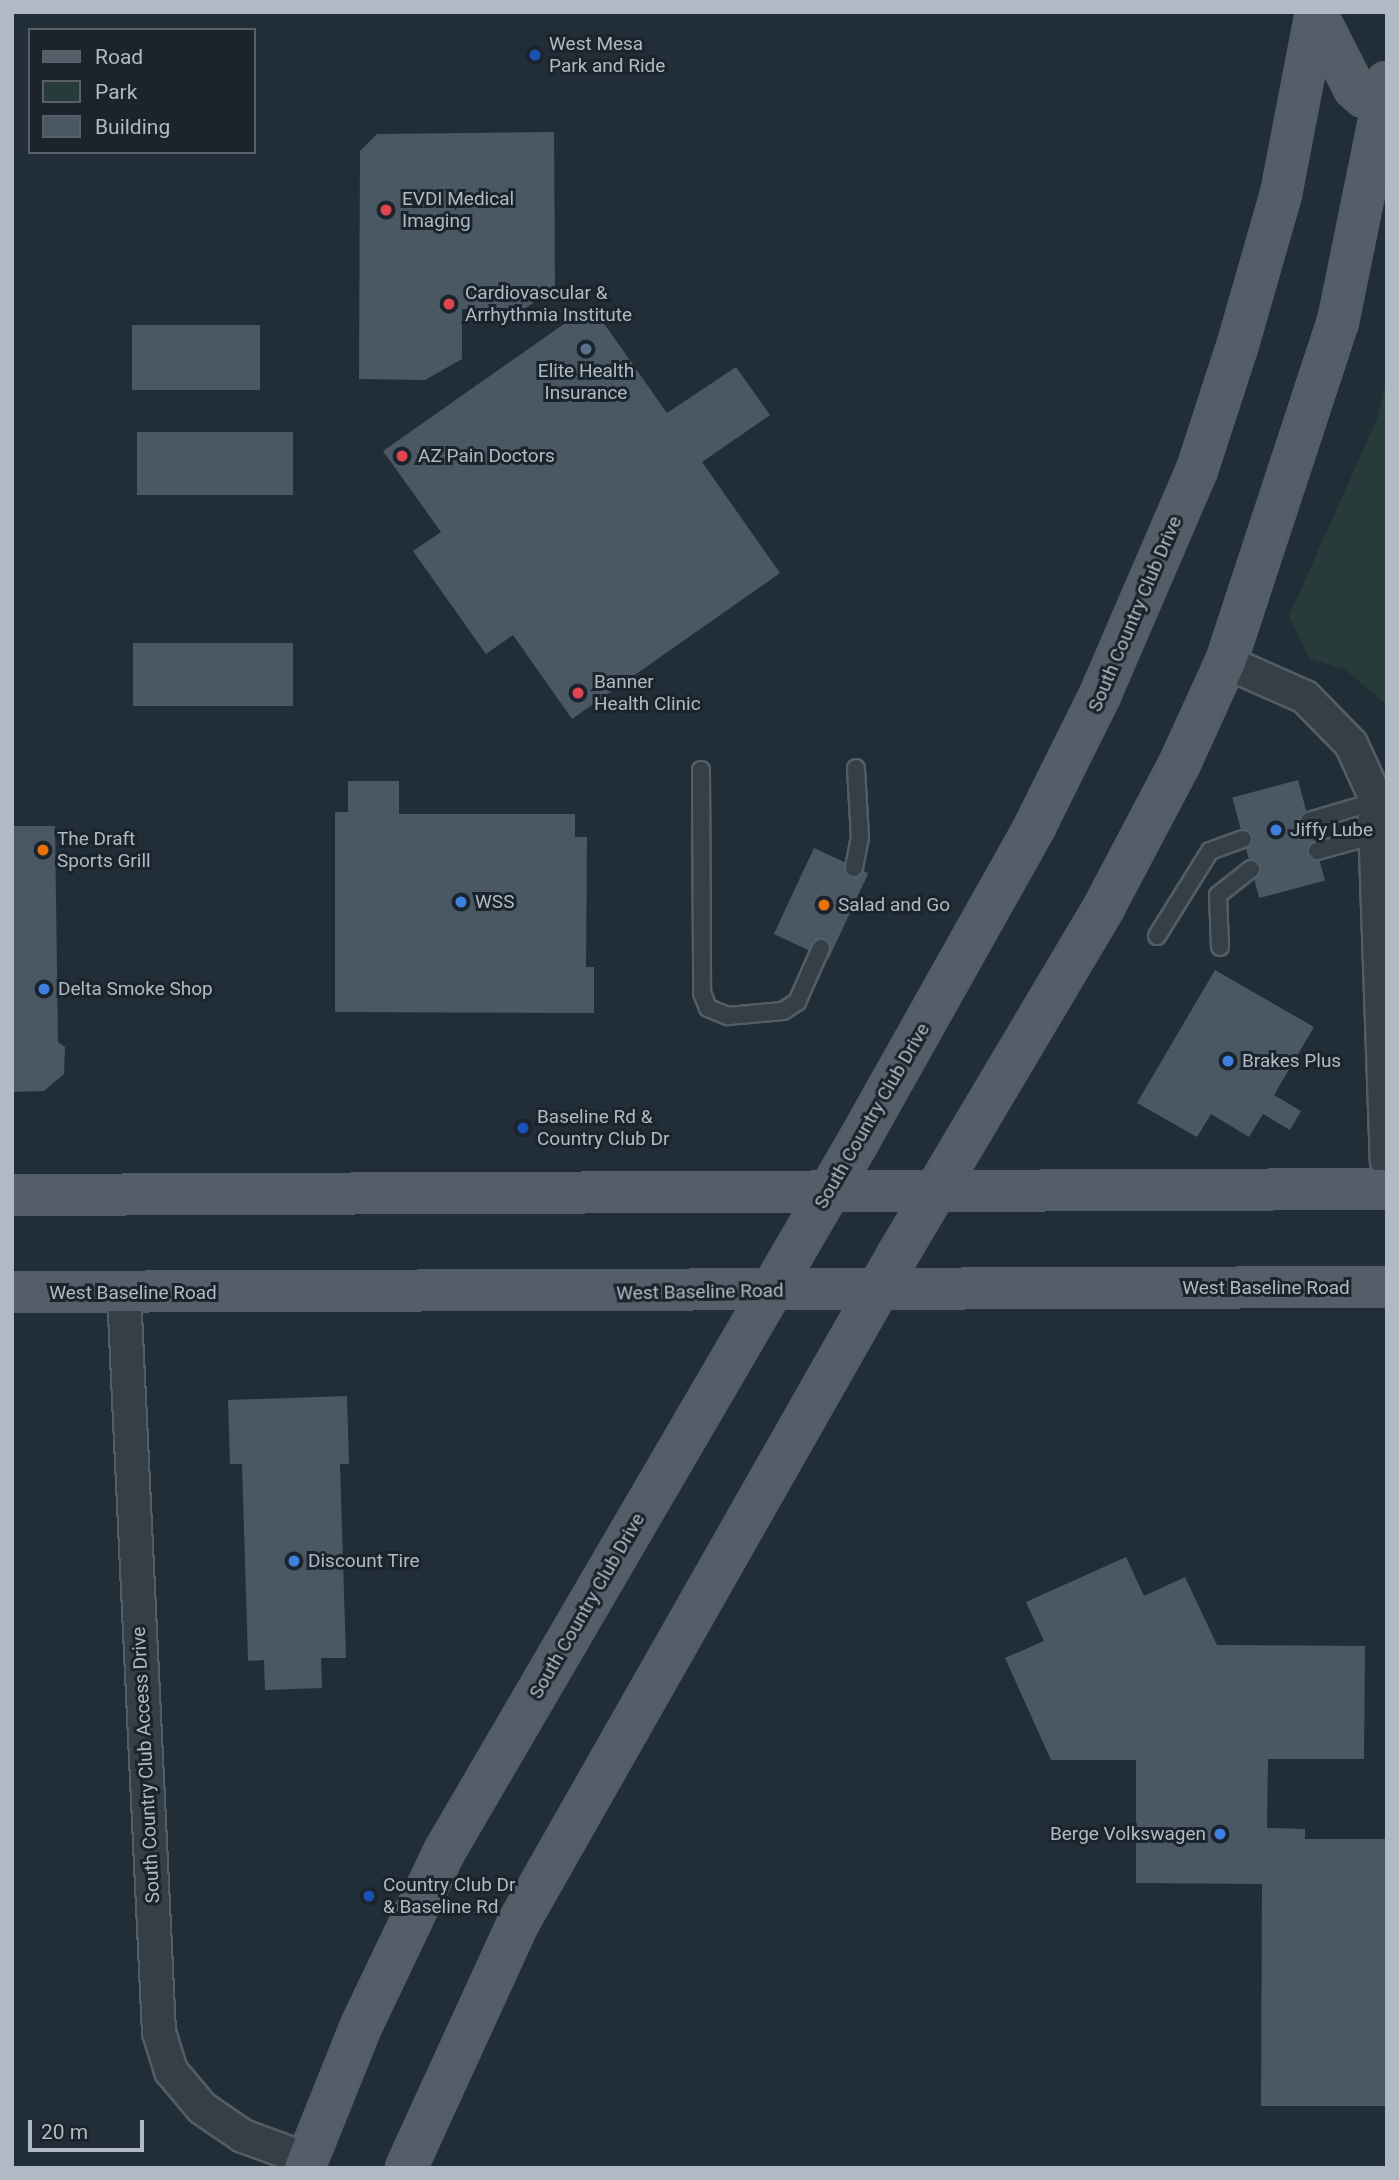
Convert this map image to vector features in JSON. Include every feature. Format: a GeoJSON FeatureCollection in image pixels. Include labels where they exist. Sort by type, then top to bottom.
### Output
{"type":"FeatureCollection","features":[{"type":"Feature","properties":{"kind":"main road"},"geometry":{"type":"LineString","coordinates":[[406,2168],[517,1925],[878,1292],[1153,819],[1226,662],[1338,322],[1385,91],[1364,97],[1354,88],[1316,13]]}},
{"type":"Feature","properties":{"kind":"main road","name":"South Country Club Drive"},"geometry":{"type":"LineString","coordinates":[[305,2163],[444,1852],[772,1291],[1067,766],[1197,470],[1281,194],[1316,13]]}},
{"type":"Feature","properties":{"kind":"main road"},"geometry":{"type":"LineString","coordinates":[[12,1195],[1387,1189]]}},
{"type":"Feature","properties":{"kind":"main road","name":"West Baseline Road"},"geometry":{"type":"LineString","coordinates":[[12,1292],[878,1292],[1387,1287]]}},
{"type":"Feature","properties":{"kind":"street"},"geometry":{"type":"LineString","coordinates":[[1226,662],[1306,697],[1351,744],[1374,802],[1387,1161]]}},
{"type":"Feature","properties":{"kind":"street","name":"South Country Club Access Drive"},"geometry":{"type":"LineString","coordinates":[[124,1293],[159,2032],[171,2071],[202,2108],[243,2136],[305,2163]]}},
{"type":"Feature","properties":{"kind":"lane"},"geometry":{"type":"LineString","coordinates":[[854,868],[860,838],[856,768]]}},
{"type":"Feature","properties":{"kind":"lane"},"geometry":{"type":"LineString","coordinates":[[701,770],[702,993],[708,1007],[728,1016],[783,1011],[797,1002],[821,948]]}},
{"type":"Feature","properties":{"kind":"lane"},"geometry":{"type":"LineString","coordinates":[[1309,821],[1374,802]]}},
{"type":"Feature","properties":{"kind":"lane"},"geometry":{"type":"LineString","coordinates":[[1317,852],[1376,835]]}},
{"type":"Feature","properties":{"kind":"lane"},"geometry":{"type":"LineString","coordinates":[[1157,936],[1210,852],[1243,839]]}},
{"type":"Feature","properties":{"kind":"lane"},"geometry":{"type":"LineString","coordinates":[[1220,947],[1218,895],[1251,869]]}},
{"type":"Feature","properties":{"kind":"green space"},"geometry":{"type":"Polygon","coordinates":[[[1387,377],[1387,705],[1345,669],[1310,659],[1289,616],[1377,419],[1387,377]]]}},
{"type":"Feature","properties":{"kind":"building"},"geometry":{"type":"Polygon","coordinates":[[[554,132],[555,288],[524,309],[462,309],[462,359],[425,380],[359,379],[360,151],[377,134],[554,132]]]}},
{"type":"Feature","properties":{"kind":"building"},"geometry":{"type":"Polygon","coordinates":[[[591,305],[667,413],[736,367],[770,415],[702,462],[780,573],[572,719],[513,635],[486,654],[413,551],[441,532],[383,451],[591,305]]]}},
{"type":"Feature","properties":{"kind":"building"},"geometry":{"type":"Polygon","coordinates":[[[132,325],[260,325],[260,390],[132,390],[132,325]]]}},
{"type":"Feature","properties":{"kind":"building"},"geometry":{"type":"Polygon","coordinates":[[[137,432],[293,432],[293,495],[137,495],[137,432]]]}},
{"type":"Feature","properties":{"kind":"building"},"geometry":{"type":"Polygon","coordinates":[[[133,643],[293,643],[293,706],[133,706],[133,643]]]}},
{"type":"Feature","properties":{"kind":"building","name":"Jiffy Lube"},"geometry":{"type":"Polygon","coordinates":[[[1298,780],[1325,880],[1259,898],[1232,798],[1298,780]]]}},
{"type":"Feature","properties":{"kind":"building","name":"WSS"},"geometry":{"type":"Polygon","coordinates":[[[348,781],[399,781],[399,814],[575,814],[575,837],[587,837],[586,967],[594,967],[594,1013],[335,1012],[335,812],[348,812],[348,781]]]}},
{"type":"Feature","properties":{"kind":"building"},"geometry":{"type":"Polygon","coordinates":[[[12,826],[55,826],[58,1042],[65,1047],[64,1074],[44,1091],[12,1092],[12,826]]]}},
{"type":"Feature","properties":{"kind":"building","name":"Salad and Go"},"geometry":{"type":"Polygon","coordinates":[[[814,848],[868,873],[828,959],[774,934],[814,848]]]}},
{"type":"Feature","properties":{"kind":"building","name":"Brakes Plus"},"geometry":{"type":"Polygon","coordinates":[[[1215,970],[1314,1027],[1274,1095],[1301,1111],[1290,1130],[1263,1114],[1249,1137],[1211,1114],[1197,1137],[1137,1103],[1215,970]]]}},
{"type":"Feature","properties":{"kind":"building","name":"Discount Tire"},"geometry":{"type":"Polygon","coordinates":[[[347,1396],[349,1464],[340,1464],[346,1658],[321,1658],[322,1688],[265,1690],[264,1660],[248,1661],[242,1464],[230,1464],[228,1400],[347,1396]]]}},
{"type":"Feature","properties":{"kind":"building","name":"Berge Volkswagen"},"geometry":{"type":"Polygon","coordinates":[[[1126,1557],[1144,1596],[1185,1577],[1217,1645],[1365,1646],[1364,1759],[1268,1759],[1267,1828],[1305,1829],[1305,1839],[1387,1839],[1387,2106],[1261,2106],[1262,1884],[1136,1883],[1136,1760],[1051,1760],[1005,1658],[1044,1641],[1026,1602],[1126,1557]]]}},
{"type":"Feature","properties":{"kind":"place","name":"West Mesa Park and Ride"},"geometry":{"type":"Point","coordinates":[535,55]}},
{"type":"Feature","properties":{"kind":"place","name":"EVDI Medical Imaging"},"geometry":{"type":"Point","coordinates":[386,210]}},
{"type":"Feature","properties":{"kind":"place","name":"Cardiovascular & Arrhythmia Institute"},"geometry":{"type":"Point","coordinates":[449,304]}},
{"type":"Feature","properties":{"kind":"place","name":"Elite Health Insurance"},"geometry":{"type":"Point","coordinates":[586,349]}},
{"type":"Feature","properties":{"kind":"place","name":"AZ Pain Doctors"},"geometry":{"type":"Point","coordinates":[402,456]}},
{"type":"Feature","properties":{"kind":"place","name":"Banner Health Clinic"},"geometry":{"type":"Point","coordinates":[578,693]}},
{"type":"Feature","properties":{"kind":"place","name":"Jiffy Lube"},"geometry":{"type":"Point","coordinates":[1276,830]}},
{"type":"Feature","properties":{"kind":"place","name":"The Draft Sports Grill"},"geometry":{"type":"Point","coordinates":[43,850]}},
{"type":"Feature","properties":{"kind":"place","name":"WSS"},"geometry":{"type":"Point","coordinates":[461,902]}},
{"type":"Feature","properties":{"kind":"place","name":"Salad and Go"},"geometry":{"type":"Point","coordinates":[824,905]}},
{"type":"Feature","properties":{"kind":"place","name":"Delta Smoke Shop"},"geometry":{"type":"Point","coordinates":[44,989]}},
{"type":"Feature","properties":{"kind":"place","name":"Brakes Plus"},"geometry":{"type":"Point","coordinates":[1228,1061]}},
{"type":"Feature","properties":{"kind":"place","name":"Baseline Rd & Country Club Dr"},"geometry":{"type":"Point","coordinates":[523,1128]}},
{"type":"Feature","properties":{"kind":"place","name":"Discount Tire"},"geometry":{"type":"Point","coordinates":[294,1561]}},
{"type":"Feature","properties":{"kind":"place","name":"Berge Volkswagen"},"geometry":{"type":"Point","coordinates":[1220,1834]}},
{"type":"Feature","properties":{"kind":"place","name":"Country Club Dr & Baseline Rd"},"geometry":{"type":"Point","coordinates":[369,1896]}}]}
